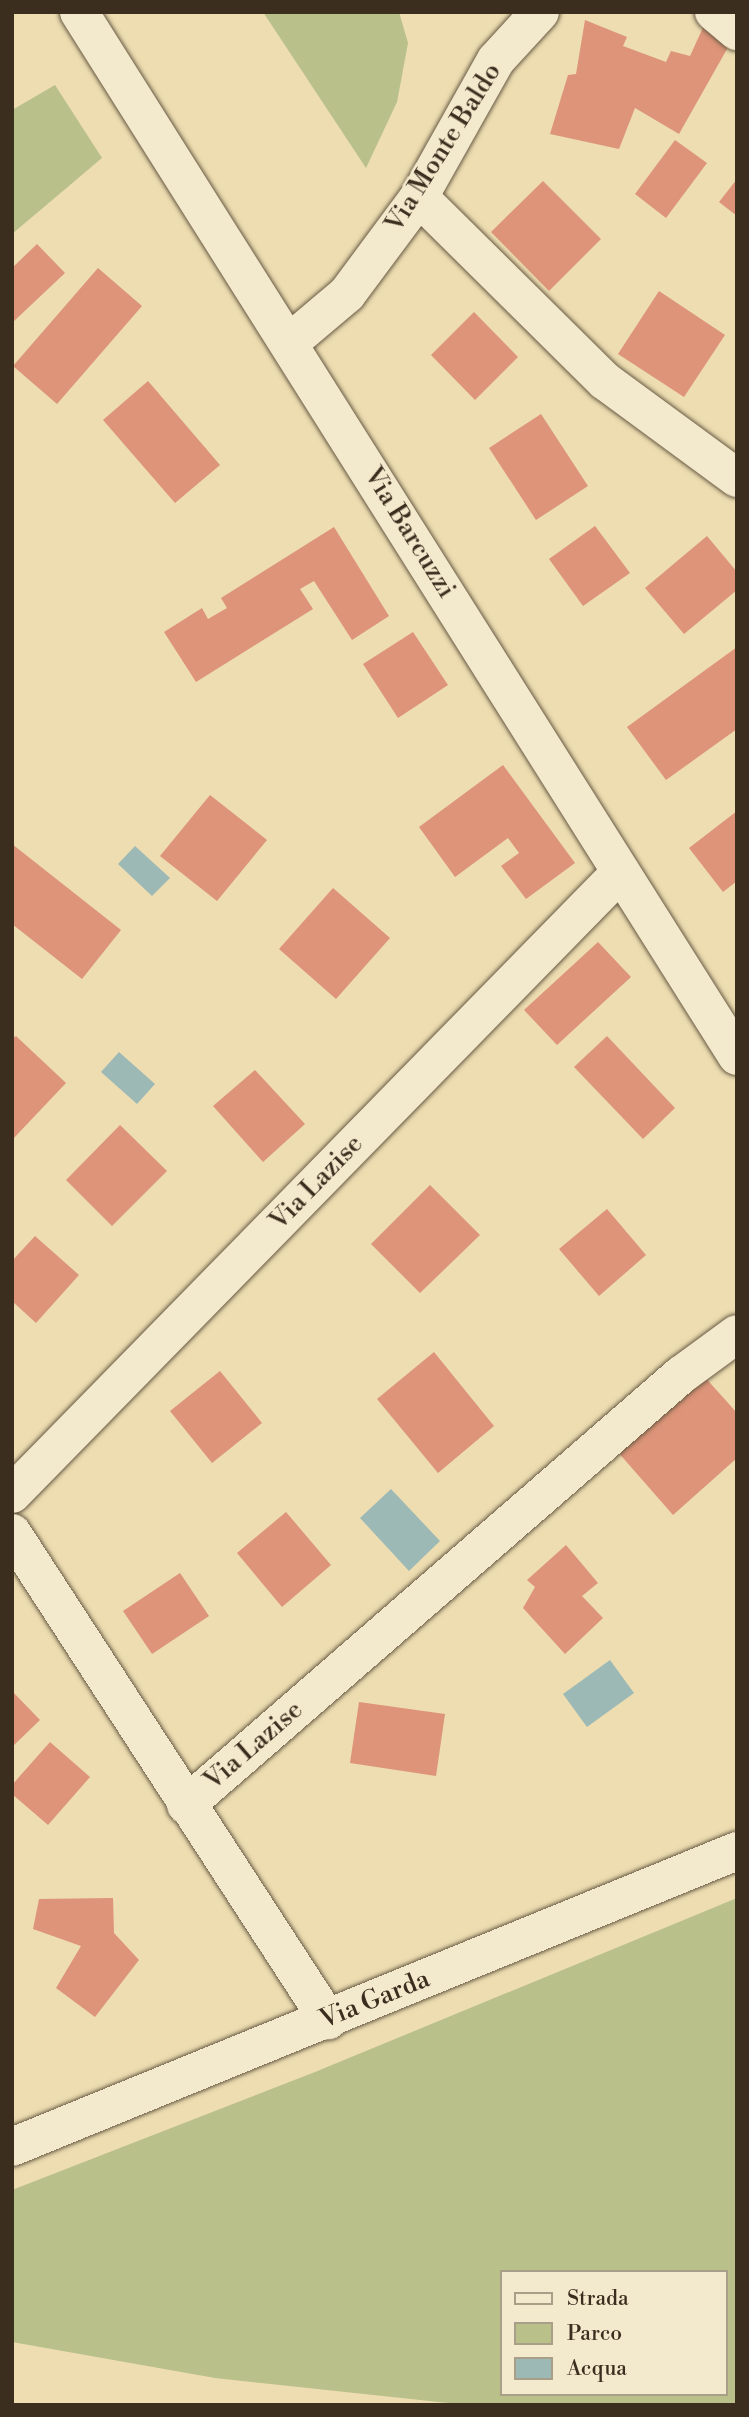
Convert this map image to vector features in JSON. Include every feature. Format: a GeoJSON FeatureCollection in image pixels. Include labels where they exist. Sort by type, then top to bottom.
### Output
{"type":"FeatureCollection","features":[{"type":"Feature","properties":{"kind":"street","name":"Via Barcuzzi"},"geometry":{"type":"LineString","coordinates":[[79,12],[737,1056]]}},
{"type":"Feature","properties":{"kind":"street","name":"Via Monte Baldo"},"geometry":{"type":"LineString","coordinates":[[289,343],[347,294],[419,197],[496,60],[540,12]]}},
{"type":"Feature","properties":{"kind":"street"},"geometry":{"type":"LineString","coordinates":[[713,12],[737,31]]}},
{"type":"Feature","properties":{"kind":"street"},"geometry":{"type":"LineString","coordinates":[[419,197],[605,380],[737,478]]}},
{"type":"Feature","properties":{"kind":"street","name":"Via Lazise"},"geometry":{"type":"LineString","coordinates":[[12,1494],[621,872]]}},
{"type":"Feature","properties":{"kind":"street","name":"Via Lazise"},"geometry":{"type":"LineString","coordinates":[[187,1805],[681,1375],[737,1334]]}},
{"type":"Feature","properties":{"kind":"street","name":"Via Lazise"},"geometry":{"type":"LineString","coordinates":[[12,1533],[328,2020]]}},
{"type":"Feature","properties":{"kind":"street","name":"Via Garda"},"geometry":{"type":"LineString","coordinates":[[12,2147],[737,1851]]}},
{"type":"Feature","properties":{"kind":"green space"},"geometry":{"type":"Polygon","coordinates":[[[263,12],[399,12],[408,43],[397,102],[366,168],[263,12]]]}},
{"type":"Feature","properties":{"kind":"green space"},"geometry":{"type":"Polygon","coordinates":[[[55,85],[102,158],[12,234],[12,110],[55,85]]]}},
{"type":"Feature","properties":{"kind":"green space"},"geometry":{"type":"Polygon","coordinates":[[[737,1898],[737,2405],[467,2405],[215,2378],[12,2342],[12,2190],[315,2072],[737,1898]]]}},
{"type":"Feature","properties":{"kind":"water"},"geometry":{"type":"Polygon","coordinates":[[[135,846],[170,878],[152,896],[118,864],[135,846]]]}},
{"type":"Feature","properties":{"kind":"water"},"geometry":{"type":"Polygon","coordinates":[[[119,1052],[155,1084],[137,1104],[101,1072],[119,1052]]]}},
{"type":"Feature","properties":{"kind":"water"},"geometry":{"type":"Polygon","coordinates":[[[391,1489],[440,1541],[409,1571],[360,1518],[391,1489]]]}},
{"type":"Feature","properties":{"kind":"water"},"geometry":{"type":"Polygon","coordinates":[[[610,1660],[634,1693],[587,1727],[563,1694],[610,1660]]]}},
{"type":"Feature","properties":{"kind":"building"},"geometry":{"type":"Polygon","coordinates":[[[585,20],[627,37],[623,46],[666,62],[671,51],[690,56],[706,21],[731,42],[679,134],[635,108],[619,149],[550,134],[568,75],[576,74],[585,20]]]}},
{"type":"Feature","properties":{"kind":"building"},"geometry":{"type":"Polygon","coordinates":[[[675,140],[707,163],[666,218],[635,194],[675,140]]]}},
{"type":"Feature","properties":{"kind":"building"},"geometry":{"type":"Polygon","coordinates":[[[737,179],[737,216],[719,202],[737,179]]]}},
{"type":"Feature","properties":{"kind":"building"},"geometry":{"type":"Polygon","coordinates":[[[543,181],[601,239],[549,291],[491,232],[543,181]]]}},
{"type":"Feature","properties":{"kind":"building"},"geometry":{"type":"Polygon","coordinates":[[[37,244],[65,273],[12,323],[12,268],[37,244]]]}},
{"type":"Feature","properties":{"kind":"building"},"geometry":{"type":"Polygon","coordinates":[[[98,268],[142,306],[57,404],[13,366],[98,268]]]}},
{"type":"Feature","properties":{"kind":"building"},"geometry":{"type":"Polygon","coordinates":[[[659,291],[725,335],[684,397],[618,354],[659,291]]]}},
{"type":"Feature","properties":{"kind":"building"},"geometry":{"type":"Polygon","coordinates":[[[474,312],[518,357],[475,400],[431,355],[474,312]]]}},
{"type":"Feature","properties":{"kind":"building"},"geometry":{"type":"Polygon","coordinates":[[[148,381],[220,465],[175,503],[103,420],[148,381]]]}},
{"type":"Feature","properties":{"kind":"building"},"geometry":{"type":"Polygon","coordinates":[[[541,414],[588,486],[536,520],[489,448],[541,414]]]}},
{"type":"Feature","properties":{"kind":"building"},"geometry":{"type":"Polygon","coordinates":[[[595,526],[630,573],[583,606],[549,559],[595,526]]]}},
{"type":"Feature","properties":{"kind":"building"},"geometry":{"type":"Polygon","coordinates":[[[334,527],[389,616],[352,640],[314,581],[300,589],[313,609],[196,682],[164,632],[202,608],[208,619],[227,608],[221,598],[334,527]]]}},
{"type":"Feature","properties":{"kind":"building"},"geometry":{"type":"Polygon","coordinates":[[[707,536],[737,572],[737,590],[684,634],[645,588],[707,536]]]}},
{"type":"Feature","properties":{"kind":"building"},"geometry":{"type":"Polygon","coordinates":[[[413,632],[448,685],[398,718],[363,664],[413,632]]]}},
{"type":"Feature","properties":{"kind":"building"},"geometry":{"type":"Polygon","coordinates":[[[737,647],[737,729],[666,780],[627,727],[737,647]]]}},
{"type":"Feature","properties":{"kind":"building"},"geometry":{"type":"Polygon","coordinates":[[[503,765],[575,863],[526,899],[501,866],[519,853],[508,838],[455,877],[419,827],[503,765]]]}},
{"type":"Feature","properties":{"kind":"building"},"geometry":{"type":"Polygon","coordinates":[[[210,795],[267,840],[217,901],[160,856],[210,795]]]}},
{"type":"Feature","properties":{"kind":"building"},"geometry":{"type":"Polygon","coordinates":[[[737,811],[737,881],[723,892],[689,848],[737,811]]]}},
{"type":"Feature","properties":{"kind":"building"},"geometry":{"type":"Polygon","coordinates":[[[12,844],[121,930],[82,979],[12,924],[12,844]]]}},
{"type":"Feature","properties":{"kind":"building"},"geometry":{"type":"Polygon","coordinates":[[[333,888],[390,938],[336,999],[279,949],[333,888]]]}},
{"type":"Feature","properties":{"kind":"building"},"geometry":{"type":"Polygon","coordinates":[[[598,942],[631,977],[557,1045],[524,1010],[598,942]]]}},
{"type":"Feature","properties":{"kind":"building"},"geometry":{"type":"Polygon","coordinates":[[[16,1036],[66,1083],[12,1140],[12,1039],[16,1036]]]}},
{"type":"Feature","properties":{"kind":"building"},"geometry":{"type":"Polygon","coordinates":[[[607,1036],[675,1108],[643,1139],[574,1067],[607,1036]]]}},
{"type":"Feature","properties":{"kind":"building"},"geometry":{"type":"Polygon","coordinates":[[[255,1070],[305,1124],[263,1162],[213,1106],[255,1070]]]}},
{"type":"Feature","properties":{"kind":"building"},"geometry":{"type":"Polygon","coordinates":[[[120,1125],[167,1171],[112,1226],[66,1180],[120,1125]]]}},
{"type":"Feature","properties":{"kind":"building"},"geometry":{"type":"Polygon","coordinates":[[[430,1185],[480,1235],[420,1293],[371,1244],[430,1185]]]}},
{"type":"Feature","properties":{"kind":"building"},"geometry":{"type":"Polygon","coordinates":[[[607,1209],[646,1255],[599,1296],[559,1249],[607,1209]]]}},
{"type":"Feature","properties":{"kind":"building"},"geometry":{"type":"Polygon","coordinates":[[[35,1236],[79,1275],[36,1323],[12,1301],[12,1261],[35,1236]]]}},
{"type":"Feature","properties":{"kind":"building"},"geometry":{"type":"Polygon","coordinates":[[[434,1352],[494,1426],[438,1473],[377,1399],[434,1352]]]}},
{"type":"Feature","properties":{"kind":"building"},"geometry":{"type":"Polygon","coordinates":[[[220,1371],[262,1423],[212,1463],[170,1411],[220,1371]]]}},
{"type":"Feature","properties":{"kind":"building"},"geometry":{"type":"Polygon","coordinates":[[[703,1375],[737,1413],[737,1458],[673,1515],[617,1451],[703,1375]]]}},
{"type":"Feature","properties":{"kind":"building"},"geometry":{"type":"Polygon","coordinates":[[[286,1512],[331,1565],[282,1607],[237,1553],[286,1512]]]}},
{"type":"Feature","properties":{"kind":"building"},"geometry":{"type":"Polygon","coordinates":[[[566,1545],[598,1583],[582,1596],[603,1618],[565,1654],[523,1608],[535,1587],[527,1580],[566,1545]]]}},
{"type":"Feature","properties":{"kind":"building"},"geometry":{"type":"Polygon","coordinates":[[[180,1573],[209,1616],[152,1654],[123,1611],[180,1573]]]}},
{"type":"Feature","properties":{"kind":"building"},"geometry":{"type":"Polygon","coordinates":[[[12,1691],[40,1720],[12,1747],[12,1691]]]}},
{"type":"Feature","properties":{"kind":"building"},"geometry":{"type":"Polygon","coordinates":[[[359,1702],[445,1714],[436,1776],[350,1763],[359,1702]]]}},
{"type":"Feature","properties":{"kind":"building"},"geometry":{"type":"Polygon","coordinates":[[[50,1742],[90,1777],[48,1825],[12,1794],[12,1785],[50,1742]]]}},
{"type":"Feature","properties":{"kind":"building"},"geometry":{"type":"Polygon","coordinates":[[[113,1898],[114,1933],[139,1960],[95,2017],[56,1988],[81,1946],[33,1929],[39,1899],[113,1898]]]}}]}
